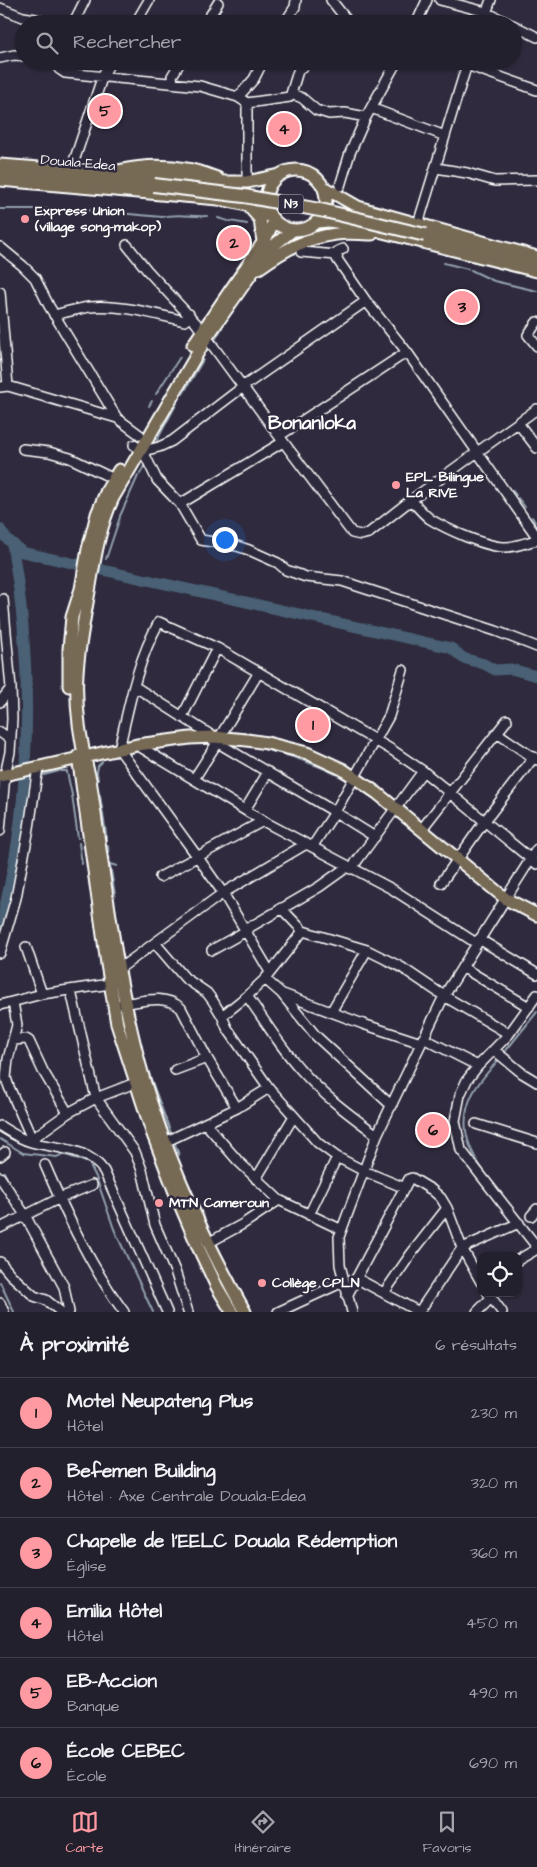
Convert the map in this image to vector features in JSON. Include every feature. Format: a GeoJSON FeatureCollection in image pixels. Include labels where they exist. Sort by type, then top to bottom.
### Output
{"type":"FeatureCollection","features":[{"type":"Feature","properties":{"kind":"highway","name":"Douala-Edea"},"geometry":{"type":"LineString","coordinates":[[0,172],[154,185],[244,196],[326,210],[537,264]]}},
{"type":"Feature","properties":{"kind":"main road"},"geometry":{"type":"LineString","coordinates":[[0,165],[226,182],[246,182],[280,175],[292,170],[304,171],[315,177],[323,187],[358,207],[537,257]]}},
{"type":"Feature","properties":{"kind":"main road"},"geometry":{"type":"LineString","coordinates":[[273,220],[266,207],[266,195],[271,183],[280,175]]}},
{"type":"Feature","properties":{"kind":"main road"},"geometry":{"type":"LineString","coordinates":[[0,180],[135,191],[243,204],[259,209],[283,227],[294,230],[306,228],[321,217],[325,205],[323,187]]}},
{"type":"Feature","properties":{"kind":"main road"},"geometry":{"type":"LineString","coordinates":[[243,204],[260,219],[263,242]]}},
{"type":"Feature","properties":{"kind":"main road"},"geometry":{"type":"LineString","coordinates":[[92,549],[105,516],[139,445],[204,334],[263,242],[273,220]]}},
{"type":"Feature","properties":{"kind":"main road"},"geometry":{"type":"LineString","coordinates":[[316,222],[342,222],[537,271]]}},
{"type":"Feature","properties":{"kind":"main road"},"geometry":{"type":"LineString","coordinates":[[204,334],[268,250],[294,230]]}},
{"type":"Feature","properties":{"kind":"main road"},"geometry":{"type":"LineString","coordinates":[[251,273],[287,248],[313,238],[338,233],[395,234]]}},
{"type":"Feature","properties":{"kind":"main road"},"geometry":{"type":"LineString","coordinates":[[139,445],[114,479],[97,514],[85,590],[77,675],[81,758],[110,984],[117,1024],[152,1132],[199,1249],[217,1287],[232,1312]]}},
{"type":"Feature","properties":{"kind":"main road"},"geometry":{"type":"LineString","coordinates":[[6,775],[137,745],[214,739],[267,743],[308,753],[332,763],[355,778],[396,808],[456,860],[506,899],[537,914]]}},
{"type":"Feature","properties":{"kind":"main road"},"geometry":{"type":"LineString","coordinates":[[81,758],[90,779],[118,968],[144,1080],[165,1142],[208,1242],[244,1312]]}},
{"type":"Feature","properties":{"kind":"street"},"geometry":{"type":"LineString","coordinates":[[78,15],[85,0]]}},
{"type":"Feature","properties":{"kind":"street"},"geometry":{"type":"LineString","coordinates":[[140,15],[149,0]]}},
{"type":"Feature","properties":{"kind":"street"},"geometry":{"type":"LineString","coordinates":[[290,15],[296,0]]}},
{"type":"Feature","properties":{"kind":"street"},"geometry":{"type":"LineString","coordinates":[[331,0],[343,15]]}},
{"type":"Feature","properties":{"kind":"street"},"geometry":{"type":"LineString","coordinates":[[419,15],[425,0]]}},
{"type":"Feature","properties":{"kind":"street"},"geometry":{"type":"LineString","coordinates":[[440,0],[492,15]]}},
{"type":"Feature","properties":{"kind":"street"},"geometry":{"type":"LineString","coordinates":[[485,15],[491,0]]}},
{"type":"Feature","properties":{"kind":"street"},"geometry":{"type":"LineString","coordinates":[[211,15],[218,3]]}},
{"type":"Feature","properties":{"kind":"street"},"geometry":{"type":"LineString","coordinates":[[0,8],[15,15]]}},
{"type":"Feature","properties":{"kind":"street"},"geometry":{"type":"LineString","coordinates":[[522,29],[537,37]]}},
{"type":"Feature","properties":{"kind":"street"},"geometry":{"type":"LineString","coordinates":[[0,58],[15,55]]}},
{"type":"Feature","properties":{"kind":"street"},"geometry":{"type":"LineString","coordinates":[[60,70],[65,73],[103,75],[209,88],[238,97],[247,104],[288,98],[292,94],[299,70]]}},
{"type":"Feature","properties":{"kind":"street"},"geometry":{"type":"LineString","coordinates":[[71,170],[106,70]]}},
{"type":"Feature","properties":{"kind":"street"},"geometry":{"type":"LineString","coordinates":[[173,83],[172,76],[176,70]]}},
{"type":"Feature","properties":{"kind":"street"},"geometry":{"type":"LineString","coordinates":[[238,97],[254,79],[258,70]]}},
{"type":"Feature","properties":{"kind":"street"},"geometry":{"type":"LineString","coordinates":[[340,186],[350,154],[366,117],[392,70]]}},
{"type":"Feature","properties":{"kind":"street"},"geometry":{"type":"LineString","coordinates":[[418,224],[466,70]]}},
{"type":"Feature","properties":{"kind":"street"},"geometry":{"type":"LineString","coordinates":[[486,70],[537,90]]}},
{"type":"Feature","properties":{"kind":"street"},"geometry":{"type":"LineString","coordinates":[[292,94],[302,98],[316,110],[329,114],[345,113],[366,117]]}},
{"type":"Feature","properties":{"kind":"street"},"geometry":{"type":"LineString","coordinates":[[246,182],[247,104]]}},
{"type":"Feature","properties":{"kind":"street"},"geometry":{"type":"LineString","coordinates":[[371,108],[445,136]]}},
{"type":"Feature","properties":{"kind":"street"},"geometry":{"type":"LineString","coordinates":[[436,168],[467,173],[495,181],[537,180]]}},
{"type":"Feature","properties":{"kind":"street"},"geometry":{"type":"LineString","coordinates":[[126,245],[189,314],[352,532],[361,535],[369,533],[411,500],[537,409]]}},
{"type":"Feature","properties":{"kind":"street"},"geometry":{"type":"LineString","coordinates":[[0,247],[31,273],[54,316],[117,418],[139,445],[157,480],[180,504],[201,540],[237,546],[278,563],[286,570],[306,577],[342,581],[496,631],[537,647]]}},
{"type":"Feature","properties":{"kind":"street"},"geometry":{"type":"LineString","coordinates":[[301,252],[340,252],[338,258],[366,301],[407,352],[537,538],[503,547],[492,545],[461,534],[434,521],[411,500]]}},
{"type":"Feature","properties":{"kind":"street"},"geometry":{"type":"LineString","coordinates":[[0,292],[4,386],[117,418]]}},
{"type":"Feature","properties":{"kind":"street"},"geometry":{"type":"LineString","coordinates":[[139,445],[159,447],[172,441],[244,386],[366,301]]}},
{"type":"Feature","properties":{"kind":"street"},"geometry":{"type":"LineString","coordinates":[[54,316],[89,307],[124,308],[185,320],[189,314]]}},
{"type":"Feature","properties":{"kind":"street"},"geometry":{"type":"LineString","coordinates":[[537,322],[528,335],[537,346]]}},
{"type":"Feature","properties":{"kind":"street"},"geometry":{"type":"LineString","coordinates":[[180,504],[281,439],[407,352]]}},
{"type":"Feature","properties":{"kind":"street"},"geometry":{"type":"LineString","coordinates":[[518,423],[537,448]]}},
{"type":"Feature","properties":{"kind":"street"},"geometry":{"type":"LineString","coordinates":[[23,449],[65,456],[114,479]]}},
{"type":"Feature","properties":{"kind":"street"},"geometry":{"type":"LineString","coordinates":[[0,831],[11,740],[11,688],[3,599]]}},
{"type":"Feature","properties":{"kind":"street"},"geometry":{"type":"LineString","coordinates":[[392,1106],[316,1036],[268,976],[245,930],[223,893],[119,749],[134,686],[144,654],[159,622],[217,648],[376,741],[423,771],[534,862]]}},
{"type":"Feature","properties":{"kind":"street"},"geometry":{"type":"LineString","coordinates":[[182,717],[217,648]]}},
{"type":"Feature","properties":{"kind":"street"},"geometry":{"type":"LineString","coordinates":[[118,968],[223,893],[309,846],[335,812],[376,741],[392,709],[403,670]]}},
{"type":"Feature","properties":{"kind":"street"},"geometry":{"type":"LineString","coordinates":[[194,779],[214,739],[259,672]]}},
{"type":"Feature","properties":{"kind":"street"},"geometry":{"type":"LineString","coordinates":[[134,686],[214,739],[375,837]]}},
{"type":"Feature","properties":{"kind":"street"},"geometry":{"type":"LineString","coordinates":[[0,702],[11,688]]}},
{"type":"Feature","properties":{"kind":"street"},"geometry":{"type":"LineString","coordinates":[[422,830],[507,720]]}},
{"type":"Feature","properties":{"kind":"street"},"geometry":{"type":"LineString","coordinates":[[0,732],[11,740]]}},
{"type":"Feature","properties":{"kind":"street"},"geometry":{"type":"LineString","coordinates":[[441,883],[484,822],[536,758],[497,733]]}},
{"type":"Feature","properties":{"kind":"street"},"geometry":{"type":"LineString","coordinates":[[137,745],[263,821],[399,893],[477,941],[537,974]]}},
{"type":"Feature","properties":{"kind":"street"},"geometry":{"type":"LineString","coordinates":[[0,953],[16,898],[35,768]]}},
{"type":"Feature","properties":{"kind":"street"},"geometry":{"type":"LineString","coordinates":[[212,950],[349,868],[375,837],[423,771]]}},
{"type":"Feature","properties":{"kind":"street"},"geometry":{"type":"LineString","coordinates":[[245,810],[268,772]]}},
{"type":"Feature","properties":{"kind":"street"},"geometry":{"type":"LineString","coordinates":[[160,877],[263,821]]}},
{"type":"Feature","properties":{"kind":"street"},"geometry":{"type":"LineString","coordinates":[[352,1312],[343,1282],[338,1254],[340,1229],[377,1135],[444,996],[477,941],[534,862],[537,849]]}},
{"type":"Feature","properties":{"kind":"street"},"geometry":{"type":"LineString","coordinates":[[281,908],[303,931],[367,950],[401,967],[444,996],[509,1034]]}},
{"type":"Feature","properties":{"kind":"street"},"geometry":{"type":"LineString","coordinates":[[222,1016],[248,996],[268,976],[303,931]]}},
{"type":"Feature","properties":{"kind":"street"},"geometry":{"type":"LineString","coordinates":[[155,943],[185,978],[207,993],[222,1016],[227,1028],[269,1088],[318,1143],[337,1157],[364,1171],[405,1188]]}},
{"type":"Feature","properties":{"kind":"street"},"geometry":{"type":"LineString","coordinates":[[26,947],[42,994]]}},
{"type":"Feature","properties":{"kind":"street"},"geometry":{"type":"LineString","coordinates":[[331,1012],[367,950]]}},
{"type":"Feature","properties":{"kind":"street"},"geometry":{"type":"LineString","coordinates":[[462,967],[529,1007]]}},
{"type":"Feature","properties":{"kind":"street"},"geometry":{"type":"LineString","coordinates":[[0,1005],[42,994],[110,984]]}},
{"type":"Feature","properties":{"kind":"street"},"geometry":{"type":"LineString","coordinates":[[71,991],[96,1098],[134,1152],[142,1170],[152,1218],[175,1271],[188,1312]]}},
{"type":"Feature","properties":{"kind":"street"},"geometry":{"type":"LineString","coordinates":[[282,993],[331,1012],[422,1041],[478,1066]]}},
{"type":"Feature","properties":{"kind":"street"},"geometry":{"type":"LineString","coordinates":[[522,1257],[537,1248],[520,1223],[464,1155],[459,1146],[455,1121],[460,1095],[468,1080],[478,1066],[509,1034],[537,995]]}},
{"type":"Feature","properties":{"kind":"street"},"geometry":{"type":"LineString","coordinates":[[248,996],[281,1045],[301,1070],[332,1100],[377,1135]]}},
{"type":"Feature","properties":{"kind":"street"},"geometry":{"type":"LineString","coordinates":[[114,1004],[156,999],[174,1002],[181,1008],[207,1058],[237,1108]]}},
{"type":"Feature","properties":{"kind":"street"},"geometry":{"type":"LineString","coordinates":[[13,1002],[17,1025],[7,1065],[6,1078],[31,1140]]}},
{"type":"Feature","properties":{"kind":"street"},"geometry":{"type":"LineString","coordinates":[[13,1040],[29,1040],[43,1071],[68,1113]]}},
{"type":"Feature","properties":{"kind":"street"},"geometry":{"type":"LineString","coordinates":[[494,1050],[522,1073],[537,1082]]}},
{"type":"Feature","properties":{"kind":"street"},"geometry":{"type":"LineString","coordinates":[[175,1070],[207,1058]]}},
{"type":"Feature","properties":{"kind":"street"},"geometry":{"type":"LineString","coordinates":[[31,1140],[68,1113],[96,1098],[135,1083]]}},
{"type":"Feature","properties":{"kind":"street"},"geometry":{"type":"LineString","coordinates":[[165,1142],[237,1108],[269,1088]]}},
{"type":"Feature","properties":{"kind":"street"},"geometry":{"type":"LineString","coordinates":[[256,1179],[294,1116]]}},
{"type":"Feature","properties":{"kind":"street"},"geometry":{"type":"LineString","coordinates":[[206,1124],[223,1145],[279,1200],[340,1229]]}},
{"type":"Feature","properties":{"kind":"street"},"geometry":{"type":"LineString","coordinates":[[476,1124],[537,1143]]}},
{"type":"Feature","properties":{"kind":"street"},"geometry":{"type":"LineString","coordinates":[[0,1126],[31,1140],[83,1153],[99,1164],[104,1171],[166,1312]]}},
{"type":"Feature","properties":{"kind":"street"},"geometry":{"type":"LineString","coordinates":[[309,1215],[337,1157]]}},
{"type":"Feature","properties":{"kind":"street"},"geometry":{"type":"LineString","coordinates":[[45,1165],[97,1271],[124,1312]]}},
{"type":"Feature","properties":{"kind":"street"},"geometry":{"type":"LineString","coordinates":[[0,1177],[25,1215],[64,1287],[69,1312]]}},
{"type":"Feature","properties":{"kind":"street"},"geometry":{"type":"LineString","coordinates":[[347,1296],[409,1179],[412,1178],[441,1198],[447,1208],[462,1248],[477,1275]]}},
{"type":"Feature","properties":{"kind":"street"},"geometry":{"type":"LineString","coordinates":[[0,1228],[92,1184]]}},
{"type":"Feature","properties":{"kind":"street"},"geometry":{"type":"LineString","coordinates":[[208,1242],[243,1224],[279,1200]]}},
{"type":"Feature","properties":{"kind":"street"},"geometry":{"type":"LineString","coordinates":[[384,1293],[411,1254],[447,1208]]}},
{"type":"Feature","properties":{"kind":"street"},"geometry":{"type":"LineString","coordinates":[[356,1278],[419,1312],[462,1248],[520,1223]]}},
{"type":"Feature","properties":{"kind":"street"},"geometry":{"type":"LineString","coordinates":[[0,1262],[34,1296],[46,1300],[61,1312]]}},
{"type":"Feature","properties":{"kind":"street"},"geometry":{"type":"LineString","coordinates":[[278,1312],[343,1282]]}},
{"type":"Feature","properties":{"kind":"street"},"geometry":{"type":"LineString","coordinates":[[477,1312],[488,1297]]}},
{"type":"Feature","properties":{"kind":"street"},"geometry":{"type":"LineString","coordinates":[[490,1297],[502,1312]]}},
{"type":"Feature","properties":{"kind":"street"},"geometry":{"type":"LineString","coordinates":[[0,1303],[4,1312]]}},
{"type":"Feature","properties":{"kind":"waterway"},"geometry":{"type":"LineString","coordinates":[[0,209],[74,209],[162,217],[173,215],[207,216]]}},
{"type":"Feature","properties":{"kind":"waterway"},"geometry":{"type":"LineString","coordinates":[[218,218],[228,221]]}},
{"type":"Feature","properties":{"kind":"waterway"},"geometry":{"type":"LineString","coordinates":[[230,221],[247,224]]}},
{"type":"Feature","properties":{"kind":"waterway"},"geometry":{"type":"LineString","coordinates":[[444,263],[468,269]]}},
{"type":"Feature","properties":{"kind":"waterway"},"geometry":{"type":"LineString","coordinates":[[471,270],[494,281],[537,291]]}},
{"type":"Feature","properties":{"kind":"waterway"},"geometry":{"type":"LineString","coordinates":[[212,308],[218,297]]}},
{"type":"Feature","properties":{"kind":"waterway"},"geometry":{"type":"LineString","coordinates":[[218,342],[215,340],[222,328]]}},
{"type":"Feature","properties":{"kind":"waterway"},"geometry":{"type":"LineString","coordinates":[[156,394],[180,357]]}},
{"type":"Feature","properties":{"kind":"waterway"},"geometry":{"type":"LineString","coordinates":[[183,394],[203,360]]}},
{"type":"Feature","properties":{"kind":"waterway"},"geometry":{"type":"LineString","coordinates":[[149,406],[152,401]]}},
{"type":"Feature","properties":{"kind":"waterway"},"geometry":{"type":"LineString","coordinates":[[155,444],[177,403]]}},
{"type":"Feature","properties":{"kind":"waterway"},"geometry":{"type":"LineString","coordinates":[[140,474],[145,464]]}},
{"type":"Feature","properties":{"kind":"waterway"},"geometry":{"type":"LineString","coordinates":[[120,516],[138,476]]}},
{"type":"Feature","properties":{"kind":"waterway"},"geometry":{"type":"LineString","coordinates":[[512,490],[516,495]]}},
{"type":"Feature","properties":{"kind":"waterway"},"geometry":{"type":"LineString","coordinates":[[518,498],[525,507]]}},
{"type":"Feature","properties":{"kind":"waterway"},"geometry":{"type":"LineString","coordinates":[[106,559],[120,517]]}},
{"type":"Feature","properties":{"kind":"waterway"},"geometry":{"type":"LineString","coordinates":[[532,517],[535,522]]}},
{"type":"Feature","properties":{"kind":"waterway"},"geometry":{"type":"LineString","coordinates":[[0,529],[6,538],[22,552],[451,648],[463,658],[484,664],[495,670],[511,669],[537,676]]}},
{"type":"Feature","properties":{"kind":"waterway"},"geometry":{"type":"LineString","coordinates":[[0,926],[11,880],[18,833],[24,784],[26,736],[24,639],[12,544]]}},
{"type":"Feature","properties":{"kind":"waterway"},"geometry":{"type":"LineString","coordinates":[[250,746],[301,760],[349,781]]}},
{"type":"Feature","properties":{"kind":"waterway"},"geometry":{"type":"LineString","coordinates":[[136,752],[141,751]]}},
{"type":"Feature","properties":{"kind":"waterway"},"geometry":{"type":"LineString","coordinates":[[115,757],[121,756]]}},
{"type":"Feature","properties":{"kind":"waterway"},"geometry":{"type":"LineString","coordinates":[[97,772],[98,766],[102,762]]}},
{"type":"Feature","properties":{"kind":"waterway"},"geometry":{"type":"LineString","coordinates":[[40,776],[59,771]]}},
{"type":"Feature","properties":{"kind":"waterway"},"geometry":{"type":"LineString","coordinates":[[61,771],[67,771]]}},
{"type":"Feature","properties":{"kind":"waterway"},"geometry":{"type":"LineString","coordinates":[[67,772],[72,795]]}},
{"type":"Feature","properties":{"kind":"waterway"},"geometry":{"type":"LineString","coordinates":[[97,773],[98,780]]}},
{"type":"Feature","properties":{"kind":"waterway"},"geometry":{"type":"LineString","coordinates":[[22,777],[28,776]]}},
{"type":"Feature","properties":{"kind":"waterway"},"geometry":{"type":"LineString","coordinates":[[353,784],[386,807]]}},
{"type":"Feature","properties":{"kind":"waterway"},"geometry":{"type":"LineString","coordinates":[[72,795],[78,838]]}},
{"type":"Feature","properties":{"kind":"waterway"},"geometry":{"type":"LineString","coordinates":[[100,795],[107,840]]}},
{"type":"Feature","properties":{"kind":"waterway"},"geometry":{"type":"LineString","coordinates":[[79,843],[82,864]]}},
{"type":"Feature","properties":{"kind":"waterway"},"geometry":{"type":"LineString","coordinates":[[108,846],[109,858]]}},
{"type":"Feature","properties":{"kind":"waterway"},"geometry":{"type":"LineString","coordinates":[[359,868],[363,860]]}},
{"type":"Feature","properties":{"kind":"waterway"},"geometry":{"type":"LineString","coordinates":[[115,895],[110,864],[117,866]]}},
{"type":"Feature","properties":{"kind":"waterway"},"geometry":{"type":"LineString","coordinates":[[114,901],[122,953]]}},
{"type":"Feature","properties":{"kind":"waterway"},"geometry":{"type":"LineString","coordinates":[[504,1053],[537,1012]]}},
{"type":"Feature","properties":{"kind":"waterway"},"geometry":{"type":"LineString","coordinates":[[499,1059],[481,1080],[473,1093],[467,1109],[465,1125],[473,1153],[509,1204]]}},
{"type":"Feature","properties":{"kind":"waterway"},"geometry":{"type":"LineString","coordinates":[[147,1068],[172,1136]]}},
{"type":"Feature","properties":{"kind":"waterway"},"geometry":{"type":"LineString","coordinates":[[0,1139],[23,1153],[57,1157],[63,1154],[89,1163],[96,1177],[114,1229],[153,1312]]}},
{"type":"Feature","properties":{"kind":"waterway"},"geometry":{"type":"LineString","coordinates":[[174,1141],[179,1155]]}},
{"type":"Feature","properties":{"kind":"waterway"},"geometry":{"type":"LineString","coordinates":[[4,1172],[7,1178]]}},
{"type":"Feature","properties":{"kind":"waterway"},"geometry":{"type":"LineString","coordinates":[[196,1198],[198,1203]]}},
{"type":"Feature","properties":{"kind":"waterway"},"geometry":{"type":"LineString","coordinates":[[174,1205],[188,1237]]}},
{"type":"Feature","properties":{"kind":"waterway"},"geometry":{"type":"LineString","coordinates":[[232,1274],[236,1282]]}},
{"type":"Feature","properties":{"kind":"waterway"},"geometry":{"type":"LineString","coordinates":[[0,1282],[14,1312]]}},
{"type":"Feature","properties":{"kind":"place","name":"EB-Accion"},"geometry":{"type":"Point","coordinates":[105,111]}},
{"type":"Feature","properties":{"kind":"place","name":"Emilia Hôtel"},"geometry":{"type":"Point","coordinates":[284,129]}},
{"type":"Feature","properties":{"kind":"place","name":"Express Union (village song-makop)"},"geometry":{"type":"Point","coordinates":[25,219]}},
{"type":"Feature","properties":{"kind":"place","name":"Befemen Building"},"geometry":{"type":"Point","coordinates":[234,243]}},
{"type":"Feature","properties":{"kind":"place","name":"Chapelle de l'EELC Douala Rédemption"},"geometry":{"type":"Point","coordinates":[462,307]}},
{"type":"Feature","properties":{"kind":"place","name":"EPL Bilingue La RIVE"},"geometry":{"type":"Point","coordinates":[396,485]}},
{"type":"Feature","properties":{"kind":"place","name":"Motel Neupateng Plus"},"geometry":{"type":"Point","coordinates":[313,725]}},
{"type":"Feature","properties":{"kind":"place","name":"École CEBEC"},"geometry":{"type":"Point","coordinates":[433,1130]}},
{"type":"Feature","properties":{"kind":"place","name":"MTN Cameroun"},"geometry":{"type":"Point","coordinates":[159,1203]}},
{"type":"Feature","properties":{"kind":"place","name":"Collège CPLN"},"geometry":{"type":"Point","coordinates":[262,1283]}},
{"type":"Feature","properties":{"kind":"district","name":"Bonanloka"},"geometry":{"type":"Point","coordinates":[312,423]}}]}
